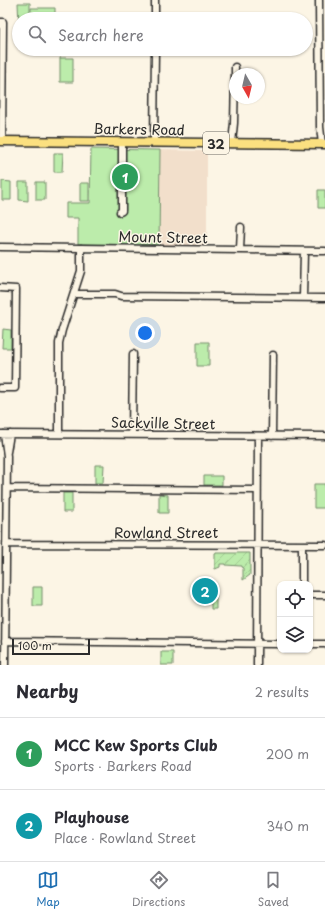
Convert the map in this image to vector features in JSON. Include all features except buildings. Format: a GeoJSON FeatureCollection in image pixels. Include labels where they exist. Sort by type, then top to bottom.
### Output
{"type":"FeatureCollection","features":[{"type":"Feature","properties":{"kind":"main road","name":"Barkers Road"},"geometry":{"type":"LineString","coordinates":[[1,141],[321,144]]}},
{"type":"Feature","properties":{"kind":"street"},"geometry":{"type":"LineString","coordinates":[[155,0],[155,12]]}},
{"type":"Feature","properties":{"kind":"street"},"geometry":{"type":"LineString","coordinates":[[319,0],[321,144]]}},
{"type":"Feature","properties":{"kind":"street"},"geometry":{"type":"LineString","coordinates":[[1,22],[1,141]]}},
{"type":"Feature","properties":{"kind":"street"},"geometry":{"type":"LineString","coordinates":[[154,142],[155,56]]}},
{"type":"Feature","properties":{"kind":"street"},"geometry":{"type":"LineString","coordinates":[[234,104],[234,123],[236,131],[234,143]]}},
{"type":"Feature","properties":{"kind":"street"},"geometry":{"type":"LineString","coordinates":[[120,212],[122,210],[122,142]]}},
{"type":"Feature","properties":{"kind":"street"},"geometry":{"type":"LineString","coordinates":[[240,250],[241,227]]}},
{"type":"Feature","properties":{"kind":"street","name":"Mount Street"},"geometry":{"type":"LineString","coordinates":[[0,248],[325,251]]}},
{"type":"Feature","properties":{"kind":"street"},"geometry":{"type":"LineString","coordinates":[[59,434],[59,342],[81,270],[81,248]]}},
{"type":"Feature","properties":{"kind":"street"},"geometry":{"type":"LineString","coordinates":[[303,298],[304,251]]}},
{"type":"Feature","properties":{"kind":"street"},"geometry":{"type":"LineString","coordinates":[[0,288],[16,289],[15,388],[0,388]]}},
{"type":"Feature","properties":{"kind":"street"},"geometry":{"type":"LineString","coordinates":[[74,294],[115,294],[121,296],[325,298]]}},
{"type":"Feature","properties":{"kind":"street"},"geometry":{"type":"LineString","coordinates":[[132,434],[133,354]]}},
{"type":"Feature","properties":{"kind":"street"},"geometry":{"type":"LineString","coordinates":[[272,436],[273,355]]}},
{"type":"Feature","properties":{"kind":"street"},"geometry":{"type":"LineString","coordinates":[[5,434],[7,456],[3,619],[5,665]]}},
{"type":"Feature","properties":{"kind":"street","name":"Sackville Street"},"geometry":{"type":"LineString","coordinates":[[5,434],[325,436]]}},
{"type":"Feature","properties":{"kind":"street"},"geometry":{"type":"LineString","coordinates":[[256,665],[258,436]]}},
{"type":"Feature","properties":{"kind":"street"},"geometry":{"type":"LineString","coordinates":[[7,488],[257,490]]}},
{"type":"Feature","properties":{"kind":"street","name":"Rowland Street"},"geometry":{"type":"LineString","coordinates":[[6,544],[325,545]]}},
{"type":"Feature","properties":{"kind":"street"},"geometry":{"type":"LineString","coordinates":[[302,545],[302,581]]}},
{"type":"Feature","properties":{"kind":"street"},"geometry":{"type":"LineString","coordinates":[[313,595],[325,595]]}},
{"type":"Feature","properties":{"kind":"street"},"geometry":{"type":"LineString","coordinates":[[5,641],[277,644]]}},
{"type":"Feature","properties":{"kind":"street"},"geometry":{"type":"LineString","coordinates":[[313,644],[325,644]]}},
{"type":"Feature","properties":{"kind":"shaded area"},"geometry":{"type":"Polygon","coordinates":[[[160,150],[207,151],[207,246],[159,245],[160,150]]]}},
{"type":"Feature","properties":{"kind":"green space"},"geometry":{"type":"Polygon","coordinates":[[[18,3],[30,3],[30,12],[18,12],[18,3]]]}},
{"type":"Feature","properties":{"kind":"green space"},"geometry":{"type":"Polygon","coordinates":[[[31,8],[55,8],[55,12],[31,12],[31,8]]]}},
{"type":"Feature","properties":{"kind":"green space"},"geometry":{"type":"Polygon","coordinates":[[[60,58],[73,58],[73,82],[60,82],[60,58]]]}},
{"type":"Feature","properties":{"kind":"green space"},"geometry":{"type":"Polygon","coordinates":[[[91,149],[160,150],[159,245],[78,244],[78,218],[66,218],[66,203],[90,203],[91,149]]]}},
{"type":"Feature","properties":{"kind":"green space"},"geometry":{"type":"Polygon","coordinates":[[[54,153],[63,153],[62,172],[54,172],[54,153]]]}},
{"type":"Feature","properties":{"kind":"green space"},"geometry":{"type":"Polygon","coordinates":[[[2,181],[11,182],[11,200],[2,200],[2,181]]]}},
{"type":"Feature","properties":{"kind":"green space"},"geometry":{"type":"Polygon","coordinates":[[[19,182],[28,182],[28,201],[19,200],[19,182]]]}},
{"type":"Feature","properties":{"kind":"green space"},"geometry":{"type":"Polygon","coordinates":[[[36,182],[45,182],[45,200],[36,200],[36,182]]]}},
{"type":"Feature","properties":{"kind":"green space"},"geometry":{"type":"Polygon","coordinates":[[[80,183],[89,183],[89,201],[80,201],[80,183]]]}},
{"type":"Feature","properties":{"kind":"green space"},"geometry":{"type":"Polygon","coordinates":[[[318,190],[325,190],[325,208],[318,208],[318,190]]]}},
{"type":"Feature","properties":{"kind":"green space"},"geometry":{"type":"Polygon","coordinates":[[[3,329],[11,330],[11,348],[2,348],[3,329]]]}},
{"type":"Feature","properties":{"kind":"green space"},"geometry":{"type":"Polygon","coordinates":[[[197,342],[209,342],[209,366],[197,366],[197,342]]]}},
{"type":"Feature","properties":{"kind":"green space"},"geometry":{"type":"Polygon","coordinates":[[[95,465],[104,465],[103,483],[95,483],[95,465]]]}},
{"type":"Feature","properties":{"kind":"green space"},"geometry":{"type":"Polygon","coordinates":[[[204,476],[222,476],[222,485],[204,485],[204,476]]]}},
{"type":"Feature","properties":{"kind":"green space"},"geometry":{"type":"Polygon","coordinates":[[[314,484],[325,484],[325,508],[314,508],[314,484]]]}},
{"type":"Feature","properties":{"kind":"green space"},"geometry":{"type":"Polygon","coordinates":[[[63,493],[72,493],[72,512],[63,512],[63,493]]]}},
{"type":"Feature","properties":{"kind":"green space"},"geometry":{"type":"Polygon","coordinates":[[[159,494],[168,495],[168,513],[159,513],[159,494]]]}},
{"type":"Feature","properties":{"kind":"green space"},"geometry":{"type":"Polygon","coordinates":[[[215,553],[250,553],[250,575],[243,580],[243,568],[241,566],[220,564],[220,567],[215,569],[215,553]]]}},
{"type":"Feature","properties":{"kind":"green space"},"geometry":{"type":"Polygon","coordinates":[[[33,587],[42,587],[42,606],[33,606],[33,587]]]}},
{"type":"Feature","properties":{"kind":"green space"},"geometry":{"type":"Polygon","coordinates":[[[211,587],[214,587],[216,592],[216,609],[211,609],[211,598],[206,598],[205,594],[198,594],[211,593],[211,587]]]}},
{"type":"Feature","properties":{"kind":"green space"},"geometry":{"type":"Polygon","coordinates":[[[161,652],[173,652],[173,665],[161,665],[161,652]]]}},
{"type":"Feature","properties":{"kind":"place","name":"MCC Kew Sports Club"},"geometry":{"type":"Point","coordinates":[125,177]}},
{"type":"Feature","properties":{"kind":"place","name":"Playhouse"},"geometry":{"type":"Point","coordinates":[205,591]}}]}
